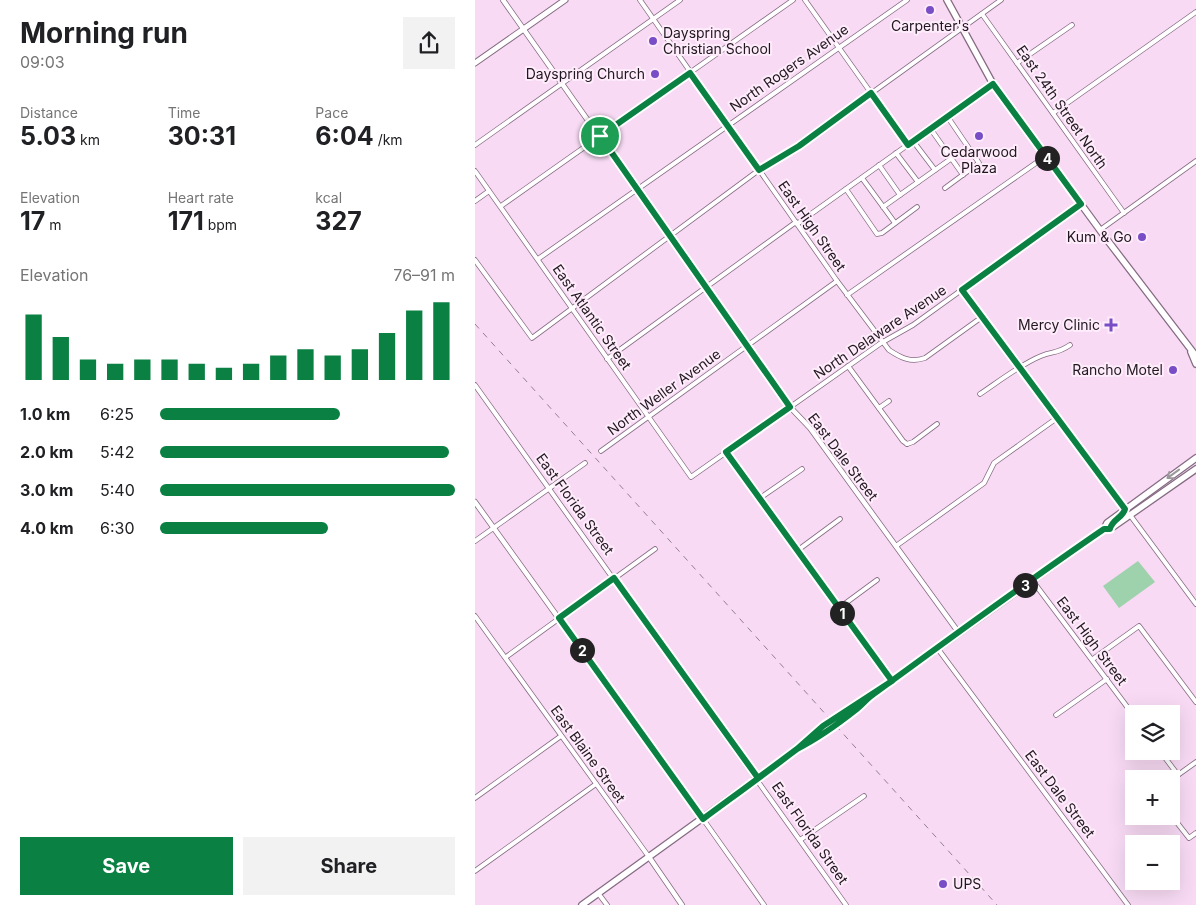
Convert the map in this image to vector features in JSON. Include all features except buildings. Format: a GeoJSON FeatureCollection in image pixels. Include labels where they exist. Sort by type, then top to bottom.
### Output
{"type":"FeatureCollection","features":[{"type":"Feature","properties":{"kind":"main road"},"geometry":{"type":"LineString","coordinates":[[475,63],[565,0]]}},
{"type":"Feature","properties":{"kind":"main road"},"geometry":{"type":"LineString","coordinates":[[947,0],[993,84],[1194,354],[1196,364]]}},
{"type":"Feature","properties":{"kind":"main road"},"geometry":{"type":"LineString","coordinates":[[1107,529],[1107,523],[1196,458]]}},
{"type":"Feature","properties":{"kind":"main road"},"geometry":{"type":"LineString","coordinates":[[582,905],[797,749],[843,720],[869,698],[1032,580],[1107,529],[1130,516],[1196,469]]}},
{"type":"Feature","properties":{"kind":"main road"},"geometry":{"type":"LineString","coordinates":[[1170,487],[1196,474]]}},
{"type":"Feature","properties":{"kind":"main road"},"geometry":{"type":"LineString","coordinates":[[1130,516],[1132,510],[1149,496],[1151,491]]}},
{"type":"Feature","properties":{"kind":"street","name":"East Dale Street"},"geometry":{"type":"LineString","coordinates":[[503,0],[790,407],[810,428],[959,633]]}},
{"type":"Feature","properties":{"kind":"street","name":"East High Street"},"geometry":{"type":"LineString","coordinates":[[640,0],[881,343],[900,358],[918,360],[935,352],[982,317]]}},
{"type":"Feature","properties":{"kind":"street"},"geometry":{"type":"LineString","coordinates":[[475,144],[680,0]]}},
{"type":"Feature","properties":{"kind":"street"},"geometry":{"type":"LineString","coordinates":[[501,206],[793,0]]}},
{"type":"Feature","properties":{"kind":"street"},"geometry":{"type":"LineString","coordinates":[[805,0],[908,145]]}},
{"type":"Feature","properties":{"kind":"street","name":"North Rogers Avenue"},"geometry":{"type":"LineString","coordinates":[[538,259],[907,0]]}},
{"type":"Feature","properties":{"kind":"street"},"geometry":{"type":"LineString","coordinates":[[475,260],[531,338],[759,170],[799,146],[1001,0]]}},
{"type":"Feature","properties":{"kind":"street"},"geometry":{"type":"LineString","coordinates":[[1053,113],[1196,12]]}},
{"type":"Feature","properties":{"kind":"street","name":"East 24th Street North"},"geometry":{"type":"LineString","coordinates":[[982,14],[1124,213]]}},
{"type":"Feature","properties":{"kind":"street"},"geometry":{"type":"LineString","coordinates":[[1017,63],[1072,25]]}},
{"type":"Feature","properties":{"kind":"street"},"geometry":{"type":"LineString","coordinates":[[607,359],[993,84]]}},
{"type":"Feature","properties":{"kind":"street"},"geometry":{"type":"LineString","coordinates":[[945,188],[978,165],[979,161],[947,116]]}},
{"type":"Feature","properties":{"kind":"street"},"geometry":{"type":"LineString","coordinates":[[930,128],[963,175]]}},
{"type":"Feature","properties":{"kind":"street"},"geometry":{"type":"LineString","coordinates":[[913,141],[935,170]]}},
{"type":"Feature","properties":{"kind":"street"},"geometry":{"type":"LineString","coordinates":[[896,153],[918,182]]}},
{"type":"Feature","properties":{"kind":"street"},"geometry":{"type":"LineString","coordinates":[[847,295],[1046,156]]}},
{"type":"Feature","properties":{"kind":"street"},"geometry":{"type":"LineString","coordinates":[[883,207],[951,158]]}},
{"type":"Feature","properties":{"kind":"street"},"geometry":{"type":"LineString","coordinates":[[1100,230],[1196,162]]}},
{"type":"Feature","properties":{"kind":"street"},"geometry":{"type":"LineString","coordinates":[[879,165],[900,195]]}},
{"type":"Feature","properties":{"kind":"street","name":"East Atlantic Street"},"geometry":{"type":"LineString","coordinates":[[475,171],[691,477]]}},
{"type":"Feature","properties":{"kind":"street"},"geometry":{"type":"LineString","coordinates":[[862,178],[895,223]]}},
{"type":"Feature","properties":{"kind":"street"},"geometry":{"type":"LineString","coordinates":[[846,189],[877,234],[882,233],[917,207]]}},
{"type":"Feature","properties":{"kind":"street"},"geometry":{"type":"LineString","coordinates":[[475,201],[489,191]]}},
{"type":"Feature","properties":{"kind":"street","name":"North Delaware Avenue"},"geometry":{"type":"LineString","coordinates":[[691,477],[881,343],[913,325],[1081,204]]}},
{"type":"Feature","properties":{"kind":"street","name":"North Weller Avenue"},"geometry":{"type":"LineString","coordinates":[[601,451],[837,281]]}},
{"type":"Feature","properties":{"kind":"street"},"geometry":{"type":"LineString","coordinates":[[962,290],[1125,509]]}},
{"type":"Feature","properties":{"kind":"street"},"geometry":{"type":"LineString","coordinates":[[980,394],[1041,356],[1062,351],[1070,345]]}},
{"type":"Feature","properties":{"kind":"street"},"geometry":{"type":"LineString","coordinates":[[848,366],[907,446],[937,424]]}},
{"type":"Feature","properties":{"kind":"street","name":"East Florida Street"},"geometry":{"type":"LineString","coordinates":[[475,385],[758,778],[846,905]]}},
{"type":"Feature","properties":{"kind":"street"},"geometry":{"type":"LineString","coordinates":[[879,408],[889,401]]}},
{"type":"Feature","properties":{"kind":"street"},"geometry":{"type":"LineString","coordinates":[[896,546],[984,483],[996,462],[1057,418]]}},
{"type":"Feature","properties":{"kind":"street"},"geometry":{"type":"LineString","coordinates":[[726,452],[892,681]]}},
{"type":"Feature","properties":{"kind":"street"},"geometry":{"type":"LineString","coordinates":[[475,541],[585,463]]}},
{"type":"Feature","properties":{"kind":"street"},"geometry":{"type":"LineString","coordinates":[[760,498],[802,468]]}},
{"type":"Feature","properties":{"kind":"street"},"geometry":{"type":"LineString","coordinates":[[475,502],[764,905]]}},
{"type":"Feature","properties":{"kind":"street"},"geometry":{"type":"LineString","coordinates":[[1130,516],[1196,604]]}},
{"type":"Feature","properties":{"kind":"street"},"geometry":{"type":"LineString","coordinates":[[798,550],[839,519]]}},
{"type":"Feature","properties":{"kind":"street"},"geometry":{"type":"LineString","coordinates":[[505,657],[655,549]]}},
{"type":"Feature","properties":{"kind":"street"},"geometry":{"type":"LineString","coordinates":[[839,608],[877,580]]}},
{"type":"Feature","properties":{"kind":"street","name":"East High Street"},"geometry":{"type":"LineString","coordinates":[[1032,580],[1126,705]]}},
{"type":"Feature","properties":{"kind":"street","name":"East Blaine Street"},"geometry":{"type":"LineString","coordinates":[[475,616],[682,905]]}},
{"type":"Feature","properties":{"kind":"street"},"geometry":{"type":"LineString","coordinates":[[1093,659],[1139,626],[1196,702]]}},
{"type":"Feature","properties":{"kind":"street","name":"East Dale Street"},"geometry":{"type":"LineString","coordinates":[[938,649],[1128,905]]}},
{"type":"Feature","properties":{"kind":"street"},"geometry":{"type":"LineString","coordinates":[[1056,715],[1107,679]]}},
{"type":"Feature","properties":{"kind":"street"},"geometry":{"type":"LineString","coordinates":[[475,798],[561,736]]}},
{"type":"Feature","properties":{"kind":"street"},"geometry":{"type":"LineString","coordinates":[[1180,774],[1196,762]]}},
{"type":"Feature","properties":{"kind":"street"},"geometry":{"type":"LineString","coordinates":[[475,871],[596,784]]}},
{"type":"Feature","properties":{"kind":"street"},"geometry":{"type":"LineString","coordinates":[[800,840],[863,796]]}},
{"type":"Feature","properties":{"kind":"street"},"geometry":{"type":"LineString","coordinates":[[1178,825],[1189,838],[1196,833]]}},
{"type":"Feature","properties":{"kind":"street"},"geometry":{"type":"LineString","coordinates":[[599,893],[607,905]]}},
{"type":"Feature","properties":{"kind":"green space"},"geometry":{"type":"Polygon","coordinates":[[[1138,561],[1155,582],[1119,608],[1103,586],[1138,561]]]}},
{"type":"Feature","properties":{"kind":"railway"},"geometry":{"type":"LineString","coordinates":[[475,324],[997,905]]}},
{"type":"Feature","properties":{"kind":"place","name":"Carpenter's"},"geometry":{"type":"Point","coordinates":[930,10]}},
{"type":"Feature","properties":{"kind":"place","name":"Dayspring Christian School"},"geometry":{"type":"Point","coordinates":[653,41]}},
{"type":"Feature","properties":{"kind":"place","name":"Dayspring Church"},"geometry":{"type":"Point","coordinates":[655,74]}},
{"type":"Feature","properties":{"kind":"place","name":"Cedarwood Plaza"},"geometry":{"type":"Point","coordinates":[979,136]}},
{"type":"Feature","properties":{"kind":"place","name":"Kum & Go"},"geometry":{"type":"Point","coordinates":[1142,237]}},
{"type":"Feature","properties":{"kind":"place","name":"Mercy Clinic"},"geometry":{"type":"Point","coordinates":[1111,325]}},
{"type":"Feature","properties":{"kind":"place","name":"Rancho Motel"},"geometry":{"type":"Point","coordinates":[1173,370]}},
{"type":"Feature","properties":{"kind":"place","name":"UPS"},"geometry":{"type":"Point","coordinates":[943,884]}},
{"type":"Feature","properties":{"kind":"route"},"geometry":{"type":"LineString","coordinates":[[600,136],[690,73],[759,170],[799,146],[871,93],[908,145],[993,84],[1081,204],[962,290],[1125,509],[1124,513],[1112,523],[1110,529],[1104,529],[1032,580],[869,698],[843,720],[815,740],[797,749],[703,819],[559,618],[614,578],[758,778],[797,749],[823,726],[856,704],[869,698],[892,681],[726,452],[790,407],[600,136]]}}]}
